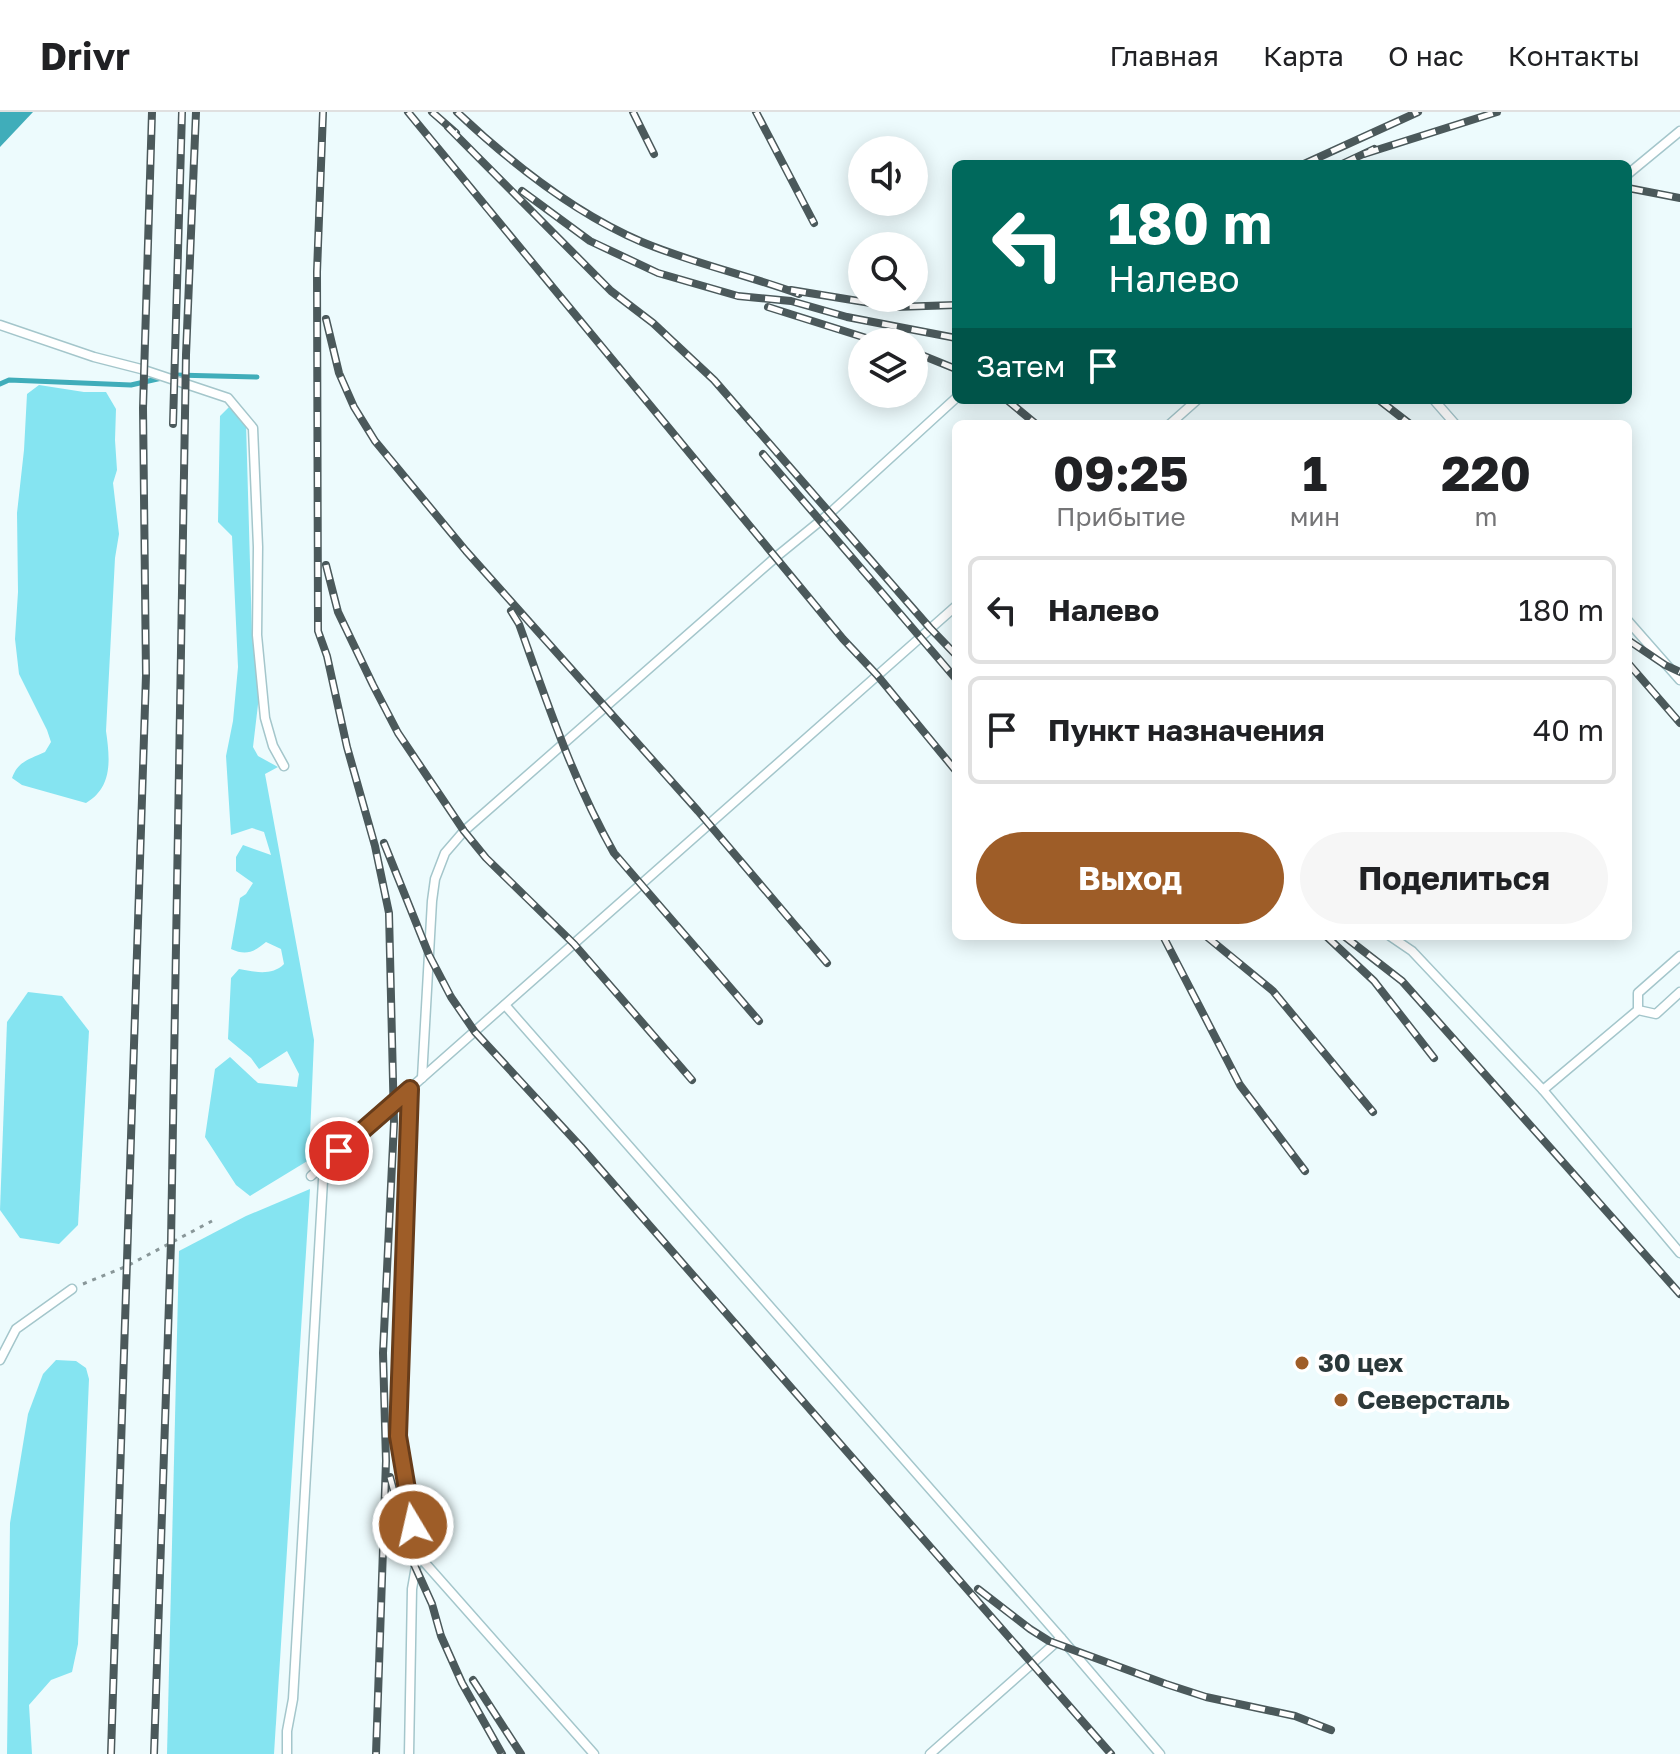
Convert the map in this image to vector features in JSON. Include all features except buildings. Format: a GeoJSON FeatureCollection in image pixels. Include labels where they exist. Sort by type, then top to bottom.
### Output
{"type":"FeatureCollection","features":[{"type":"Feature","properties":{"kind":"lane"},"geometry":{"type":"LineString","coordinates":[[1632,171],[1680,131]]}},
{"type":"Feature","properties":{"kind":"lane"},"geometry":{"type":"LineString","coordinates":[[0,325],[228,398],[253,428],[258,547],[257,635],[265,718],[273,746],[284,766]]}},
{"type":"Feature","properties":{"kind":"lane"},"geometry":{"type":"LineString","coordinates":[[422,1078],[432,901],[435,879],[445,853],[464,831],[562,742],[830,513],[952,402]]}},
{"type":"Feature","properties":{"kind":"lane"},"geometry":{"type":"LineString","coordinates":[[1174,420],[1192,404]]}},
{"type":"Feature","properties":{"kind":"lane"},"geometry":{"type":"LineString","coordinates":[[1438,404],[1452,420]]}},
{"type":"Feature","properties":{"kind":"lane"},"geometry":{"type":"LineString","coordinates":[[311,1176],[952,610]]}},
{"type":"Feature","properties":{"kind":"lane"},"geometry":{"type":"LineString","coordinates":[[1632,626],[1680,680]]}},
{"type":"Feature","properties":{"kind":"lane"},"geometry":{"type":"LineString","coordinates":[[1396,940],[1412,951],[1543,1090],[1680,1253]]}},
{"type":"Feature","properties":{"kind":"lane"},"geometry":{"type":"LineString","coordinates":[[1543,1090],[1638,1010],[1638,993],[1680,956]]}},
{"type":"Feature","properties":{"kind":"lane"},"geometry":{"type":"LineString","coordinates":[[1638,1010],[1656,1014],[1680,992]]}},
{"type":"Feature","properties":{"kind":"lane"},"geometry":{"type":"LineString","coordinates":[[505,1005],[1160,1754]]}},
{"type":"Feature","properties":{"kind":"lane"},"geometry":{"type":"LineString","coordinates":[[409,1754],[412,1589],[418,1555],[398,1436],[410,1089]]}},
{"type":"Feature","properties":{"kind":"lane"},"geometry":{"type":"LineString","coordinates":[[287,1754],[287,1731],[293,1699],[324,1163]]}},
{"type":"Feature","properties":{"kind":"lane"},"geometry":{"type":"LineString","coordinates":[[0,1360],[16,1329],[72,1289]]}},
{"type":"Feature","properties":{"kind":"lane"},"geometry":{"type":"LineString","coordinates":[[418,1555],[594,1754]]}},
{"type":"Feature","properties":{"kind":"lane"},"geometry":{"type":"LineString","coordinates":[[930,1754],[1061,1638]]}},
{"type":"Feature","properties":{"kind":"path"},"geometry":{"type":"LineString","coordinates":[[72,1289],[127,1266],[212,1221]]}},
{"type":"Feature","properties":{"kind":"shaded area"},"geometry":{"type":"Polygon","coordinates":[[[0,112],[33,112],[0,147],[0,112]]]}},
{"type":"Feature","properties":{"kind":"shaded area"},"geometry":{"type":"Polygon","coordinates":[[[39,385],[106,392],[116,409],[117,470],[113,483],[119,534],[115,558],[106,731],[109,762],[101,789],[86,803],[22,785],[12,778],[21,764],[45,752],[51,742],[19,674],[15,639],[17,513],[27,394],[39,385]]]}},
{"type":"Feature","properties":{"kind":"shaded area"},"geometry":{"type":"Polygon","coordinates":[[[229,407],[246,423],[252,634],[259,696],[253,747],[258,756],[278,767],[265,774],[314,1040],[309,1160],[250,1196],[236,1185],[205,1137],[215,1069],[230,1057],[258,1083],[297,1087],[299,1074],[287,1051],[259,1069],[228,1039],[231,978],[239,969],[269,972],[284,964],[281,949],[266,942],[250,952],[231,949],[240,898],[253,883],[236,871],[236,857],[243,845],[271,855],[264,832],[252,828],[231,835],[226,756],[238,667],[232,536],[218,522],[220,416],[229,407]]]}},
{"type":"Feature","properties":{"kind":"shaded area"},"geometry":{"type":"Polygon","coordinates":[[[28,992],[62,996],[89,1031],[78,1225],[59,1244],[20,1238],[0,1210],[7,1022],[28,992]]]}},
{"type":"Feature","properties":{"kind":"shaded area"},"geometry":{"type":"Polygon","coordinates":[[[310,1189],[274,1754],[167,1754],[179,1251],[246,1216],[310,1189]]]}},
{"type":"Feature","properties":{"kind":"shaded area"},"geometry":{"type":"Polygon","coordinates":[[[56,1360],[76,1361],[86,1368],[89,1379],[78,1644],[72,1672],[51,1680],[29,1705],[32,1754],[7,1754],[10,1523],[28,1414],[43,1374],[56,1360]]]}},
{"type":"Feature","properties":{"kind":"waterway"},"geometry":{"type":"LineString","coordinates":[[0,384],[9,380],[131,385],[175,375],[257,377]]}},
{"type":"Feature","properties":{"kind":"railway"},"geometry":{"type":"LineString","coordinates":[[111,1754],[146,675],[143,408],[152,112]]}},
{"type":"Feature","properties":{"kind":"railway"},"geometry":{"type":"LineString","coordinates":[[173,424],[182,112]]}},
{"type":"Feature","properties":{"kind":"railway"},"geometry":{"type":"LineString","coordinates":[[154,1754],[171,1242],[186,355],[196,112]]}},
{"type":"Feature","properties":{"kind":"railway"},"geometry":{"type":"LineString","coordinates":[[323,112],[317,272],[318,631],[375,846],[389,913],[394,1123],[383,1353],[386,1461],[376,1754]]}},
{"type":"Feature","properties":{"kind":"railway"},"geometry":{"type":"LineString","coordinates":[[408,112],[843,639],[952,766]]}},
{"type":"Feature","properties":{"kind":"railway"},"geometry":{"type":"LineString","coordinates":[[432,112],[456,133]]}},
{"type":"Feature","properties":{"kind":"railway"},"geometry":{"type":"LineString","coordinates":[[457,112],[544,185],[617,230],[680,256],[799,294]]}},
{"type":"Feature","properties":{"kind":"railway"},"geometry":{"type":"LineString","coordinates":[[633,112],[654,154]]}},
{"type":"Feature","properties":{"kind":"railway"},"geometry":{"type":"LineString","coordinates":[[756,112],[814,223]]}},
{"type":"Feature","properties":{"kind":"railway"},"geometry":{"type":"LineString","coordinates":[[1313,160],[1418,112]]}},
{"type":"Feature","properties":{"kind":"railway"},"geometry":{"type":"LineString","coordinates":[[1364,154],[1497,112]]}},
{"type":"Feature","properties":{"kind":"railway"},"geometry":{"type":"LineString","coordinates":[[448,127],[611,291],[653,323],[714,380],[952,651]]}},
{"type":"Feature","properties":{"kind":"railway"},"geometry":{"type":"LineString","coordinates":[[1351,160],[1374,149]]}},
{"type":"Feature","properties":{"kind":"railway"},"geometry":{"type":"LineString","coordinates":[[1632,189],[1680,198]]}},
{"type":"Feature","properties":{"kind":"railway"},"geometry":{"type":"LineString","coordinates":[[522,191],[590,241],[658,273],[738,296],[791,301],[847,317],[952,337]]}},
{"type":"Feature","properties":{"kind":"railway"},"geometry":{"type":"LineString","coordinates":[[791,290],[895,307],[952,305]]}},
{"type":"Feature","properties":{"kind":"railway"},"geometry":{"type":"LineString","coordinates":[[768,307],[848,332]]}},
{"type":"Feature","properties":{"kind":"railway"},"geometry":{"type":"LineString","coordinates":[[326,319],[339,373],[354,407],[375,441],[466,551],[698,811],[827,963]]}},
{"type":"Feature","properties":{"kind":"railway"},"geometry":{"type":"LineString","coordinates":[[928,358],[952,367]]}},
{"type":"Feature","properties":{"kind":"railway"},"geometry":{"type":"LineString","coordinates":[[1012,404],[1031,420]]}},
{"type":"Feature","properties":{"kind":"railway"},"geometry":{"type":"LineString","coordinates":[[1384,404],[1405,420]]}},
{"type":"Feature","properties":{"kind":"railway"},"geometry":{"type":"LineString","coordinates":[[763,454],[952,674]]}},
{"type":"Feature","properties":{"kind":"railway"},"geometry":{"type":"LineString","coordinates":[[326,565],[338,612],[373,685],[398,733],[464,831],[486,858],[574,944],[692,1080]]}},
{"type":"Feature","properties":{"kind":"railway"},"geometry":{"type":"LineString","coordinates":[[511,611],[519,624],[573,769],[614,853],[759,1021]]}},
{"type":"Feature","properties":{"kind":"railway"},"geometry":{"type":"LineString","coordinates":[[1632,643],[1680,672]]}},
{"type":"Feature","properties":{"kind":"railway"},"geometry":{"type":"LineString","coordinates":[[1632,668],[1680,723]]}},
{"type":"Feature","properties":{"kind":"railway"},"geometry":{"type":"LineString","coordinates":[[384,843],[429,955],[451,997],[475,1032],[581,1147],[1111,1754]]}},
{"type":"Feature","properties":{"kind":"railway"},"geometry":{"type":"LineString","coordinates":[[1165,940],[1240,1085],[1305,1171]]}},
{"type":"Feature","properties":{"kind":"railway"},"geometry":{"type":"LineString","coordinates":[[1211,940],[1273,991],[1373,1112]]}},
{"type":"Feature","properties":{"kind":"railway"},"geometry":{"type":"LineString","coordinates":[[1330,940],[1374,981],[1434,1058]]}},
{"type":"Feature","properties":{"kind":"railway"},"geometry":{"type":"LineString","coordinates":[[1349,940],[1402,981],[1680,1294]]}},
{"type":"Feature","properties":{"kind":"railway"},"geometry":{"type":"LineString","coordinates":[[390,1477],[413,1562],[432,1604],[441,1636],[462,1683],[502,1754]]}},
{"type":"Feature","properties":{"kind":"railway"},"geometry":{"type":"LineString","coordinates":[[978,1589],[1049,1641],[1206,1697],[1295,1716],[1331,1730]]}},
{"type":"Feature","properties":{"kind":"railway"},"geometry":{"type":"LineString","coordinates":[[473,1680],[521,1754]]}},
{"type":"Feature","properties":{"kind":"place","name":"30 цех"},"geometry":{"type":"Point","coordinates":[1302,1363]}},
{"type":"Feature","properties":{"kind":"place","name":"Северсталь"},"geometry":{"type":"Point","coordinates":[1341,1400]}},
{"type":"Feature","properties":{"kind":"route"},"geometry":{"type":"LineString","coordinates":[[339,1151],[410,1089],[398,1436],[413,1525]]}}]}
